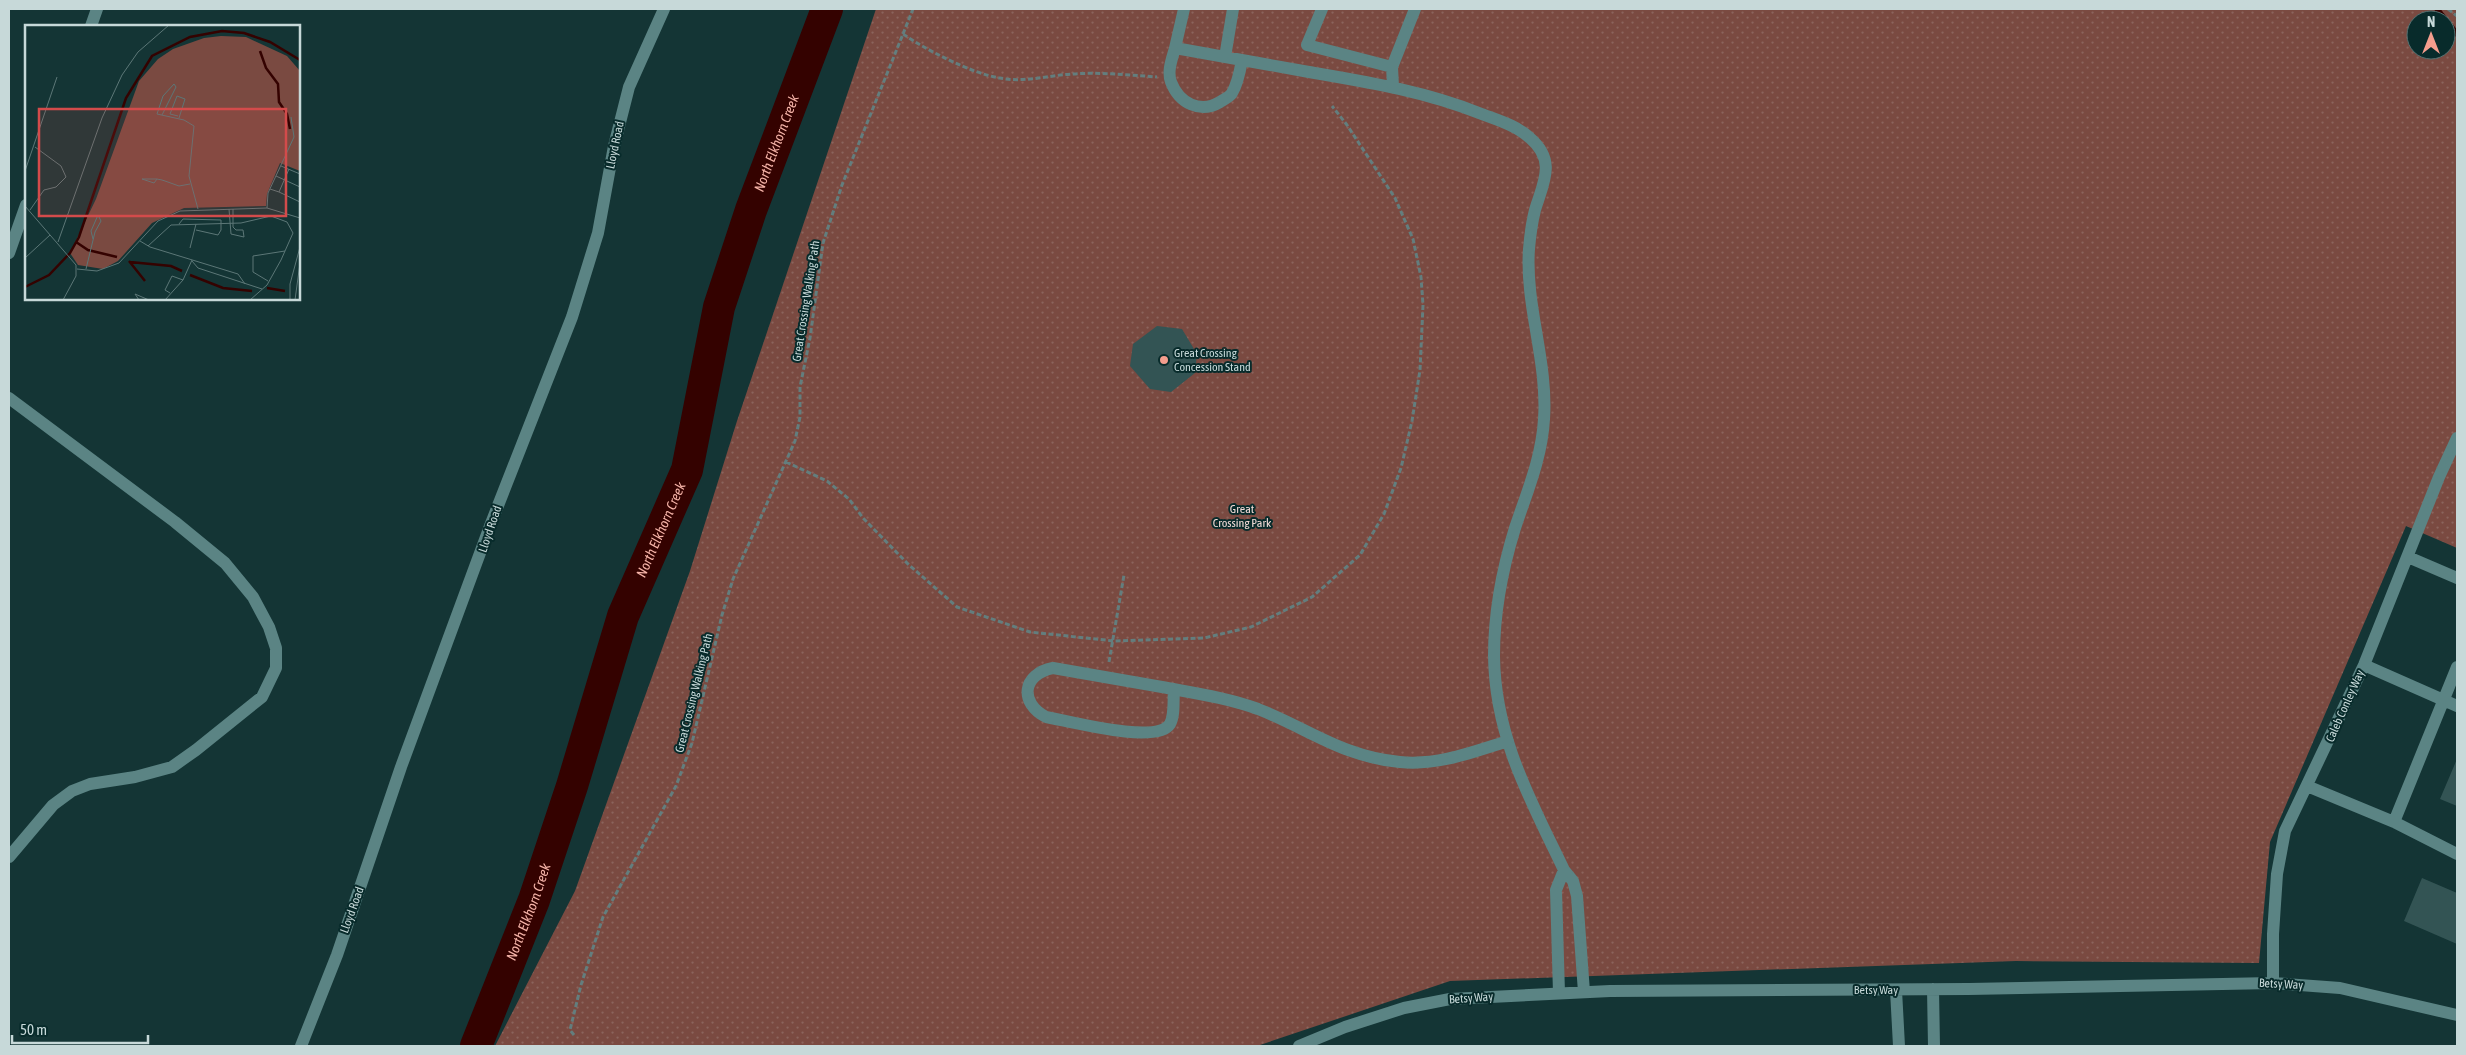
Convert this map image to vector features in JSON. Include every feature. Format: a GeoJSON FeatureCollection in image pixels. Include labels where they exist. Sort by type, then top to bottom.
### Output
{"type":"FeatureCollection","features":[{"type":"Feature","properties":{"kind":"street"},"geometry":{"type":"LineString","coordinates":[[91,25],[97,9]]}},
{"type":"Feature","properties":{"kind":"street","name":"Lloyd Road"},"geometry":{"type":"LineString","coordinates":[[301,1046],[362,883],[400,767],[490,526],[572,317],[598,233],[614,146],[629,87],[664,9]]}},
{"type":"Feature","properties":{"kind":"street"},"geometry":{"type":"LineString","coordinates":[[1184,9],[1170,68],[1171,81],[1179,97],[1191,105],[1200,107],[1215,105],[1232,95],[1242,60]]}},
{"type":"Feature","properties":{"kind":"street"},"geometry":{"type":"LineString","coordinates":[[1225,57],[1234,9]]}},
{"type":"Feature","properties":{"kind":"street"},"geometry":{"type":"LineString","coordinates":[[1322,9],[1306,45],[1392,67]]}},
{"type":"Feature","properties":{"kind":"street"},"geometry":{"type":"LineString","coordinates":[[1393,86],[1392,67],[1415,9]]}},
{"type":"Feature","properties":{"kind":"street"},"geometry":{"type":"LineString","coordinates":[[1175,48],[1393,86],[1450,101],[1515,127],[1532,139],[1540,149],[1547,164],[1546,182],[1534,212],[1529,250],[1530,290],[1543,364],[1544,419],[1533,480],[1515,529],[1498,592],[1494,657],[1500,712],[1515,768],[1564,870],[1572,881],[1577,896],[1584,992]]}},
{"type":"Feature","properties":{"kind":"street"},"geometry":{"type":"LineString","coordinates":[[9,253],[25,208]]}},
{"type":"Feature","properties":{"kind":"street"},"geometry":{"type":"LineString","coordinates":[[9,398],[176,522],[225,563],[253,597],[269,627],[276,648],[276,668],[262,697],[196,750],[172,767],[136,777],[90,784],[72,791],[47,810],[9,857]]}},
{"type":"Feature","properties":{"kind":"street","name":"Caleb Conley Way"},"geometry":{"type":"LineString","coordinates":[[2273,983],[2273,934],[2277,874],[2285,831],[2364,665],[2439,477],[2457,438]]}},
{"type":"Feature","properties":{"kind":"street"},"geometry":{"type":"LineString","coordinates":[[2408,557],[2457,578]]}},
{"type":"Feature","properties":{"kind":"street"},"geometry":{"type":"LineString","coordinates":[[2364,665],[2457,706]]}},
{"type":"Feature","properties":{"kind":"street"},"geometry":{"type":"LineString","coordinates":[[2394,822],[2442,699],[2457,667]]}},
{"type":"Feature","properties":{"kind":"street"},"geometry":{"type":"LineString","coordinates":[[1174,689],[1170,724],[1163,730],[1150,734],[1046,717],[1035,712],[1029,700],[1028,688],[1031,679],[1041,671],[1053,668],[1174,689],[1229,701],[1258,710],[1335,747],[1365,756],[1401,763],[1448,759],[1508,741]]}},
{"type":"Feature","properties":{"kind":"street"},"geometry":{"type":"LineString","coordinates":[[2307,786],[2394,822],[2457,854]]}},
{"type":"Feature","properties":{"kind":"street"},"geometry":{"type":"LineString","coordinates":[[1559,993],[1556,890],[1564,870]]}},
{"type":"Feature","properties":{"kind":"street"},"geometry":{"type":"LineString","coordinates":[[1558,928],[1579,926]]}},
{"type":"Feature","properties":{"kind":"street","name":"Betsy Way"},"geometry":{"type":"LineString","coordinates":[[1299,1046],[1345,1027],[1404,1008],[1441,1000],[1584,992],[1896,990],[2273,983],[2340,988],[2457,1015]]}},
{"type":"Feature","properties":{"kind":"street"},"geometry":{"type":"LineString","coordinates":[[1933,989],[1934,1046]]}},
{"type":"Feature","properties":{"kind":"street"},"geometry":{"type":"LineString","coordinates":[[1896,990],[1899,1046]]}},
{"type":"Feature","properties":{"kind":"path","name":"Great Crossing Walking Path"},"geometry":{"type":"LineString","coordinates":[[574,1035],[570,1030],[576,1003],[603,917],[676,786],[692,744],[722,615],[733,579],[795,441],[800,417],[800,387],[810,338],[823,243],[842,185],[913,9]]}},
{"type":"Feature","properties":{"kind":"path"},"geometry":{"type":"LineString","coordinates":[[2448,9],[2457,16]]}},
{"type":"Feature","properties":{"kind":"path"},"geometry":{"type":"LineString","coordinates":[[903,34],[925,48],[1000,78],[1029,79],[1089,73],[1162,78]]}},
{"type":"Feature","properties":{"kind":"path"},"geometry":{"type":"LineString","coordinates":[[786,462],[827,481],[842,493],[908,564],[957,607],[1030,632],[1114,641],[1204,638],[1251,627],[1312,597],[1360,555],[1384,514],[1401,468],[1412,421],[1420,370],[1424,305],[1421,277],[1413,239],[1395,198],[1348,125],[1332,106]]}},
{"type":"Feature","properties":{"kind":"path"},"geometry":{"type":"LineString","coordinates":[[1106,678],[1114,641],[1124,575]]}},
{"type":"Feature","properties":{"kind":"green space","name":"Great Crossing Park"},"geometry":{"type":"Polygon","coordinates":[[[876,9],[2457,9],[2457,548],[2406,526],[2270,842],[2259,963],[2016,961],[1450,981],[1257,1046],[495,1046],[575,891],[690,571],[737,421],[876,9]]]}},
{"type":"Feature","properties":{"kind":"building","name":"Great Crossing Concession Stand"},"geometry":{"type":"Polygon","coordinates":[[[1157,326],[1182,329],[1197,354],[1195,373],[1171,392],[1150,389],[1130,366],[1133,344],[1157,326]]]}},
{"type":"Feature","properties":{"kind":"building"},"geometry":{"type":"Polygon","coordinates":[[[2457,759],[2457,806],[2440,799],[2457,759]]]}},
{"type":"Feature","properties":{"kind":"building"},"geometry":{"type":"Polygon","coordinates":[[[2422,878],[2457,893],[2457,944],[2404,921],[2422,878]]]}},
{"type":"Feature","properties":{"kind":"waterway","name":"North Elkhorn Creek"},"geometry":{"type":"LineString","coordinates":[[476,1046],[534,900],[572,786],[623,616],[687,470],[719,307],[751,210],[827,9]]}},
{"type":"Feature","properties":{"kind":"waterway"},"geometry":{"type":"LineString","coordinates":[[2437,9],[2457,34]]}},
{"type":"Feature","properties":{"kind":"place","name":"Great Crossing Concession Stand"},"geometry":{"type":"Point","coordinates":[1164,360]}}]}
